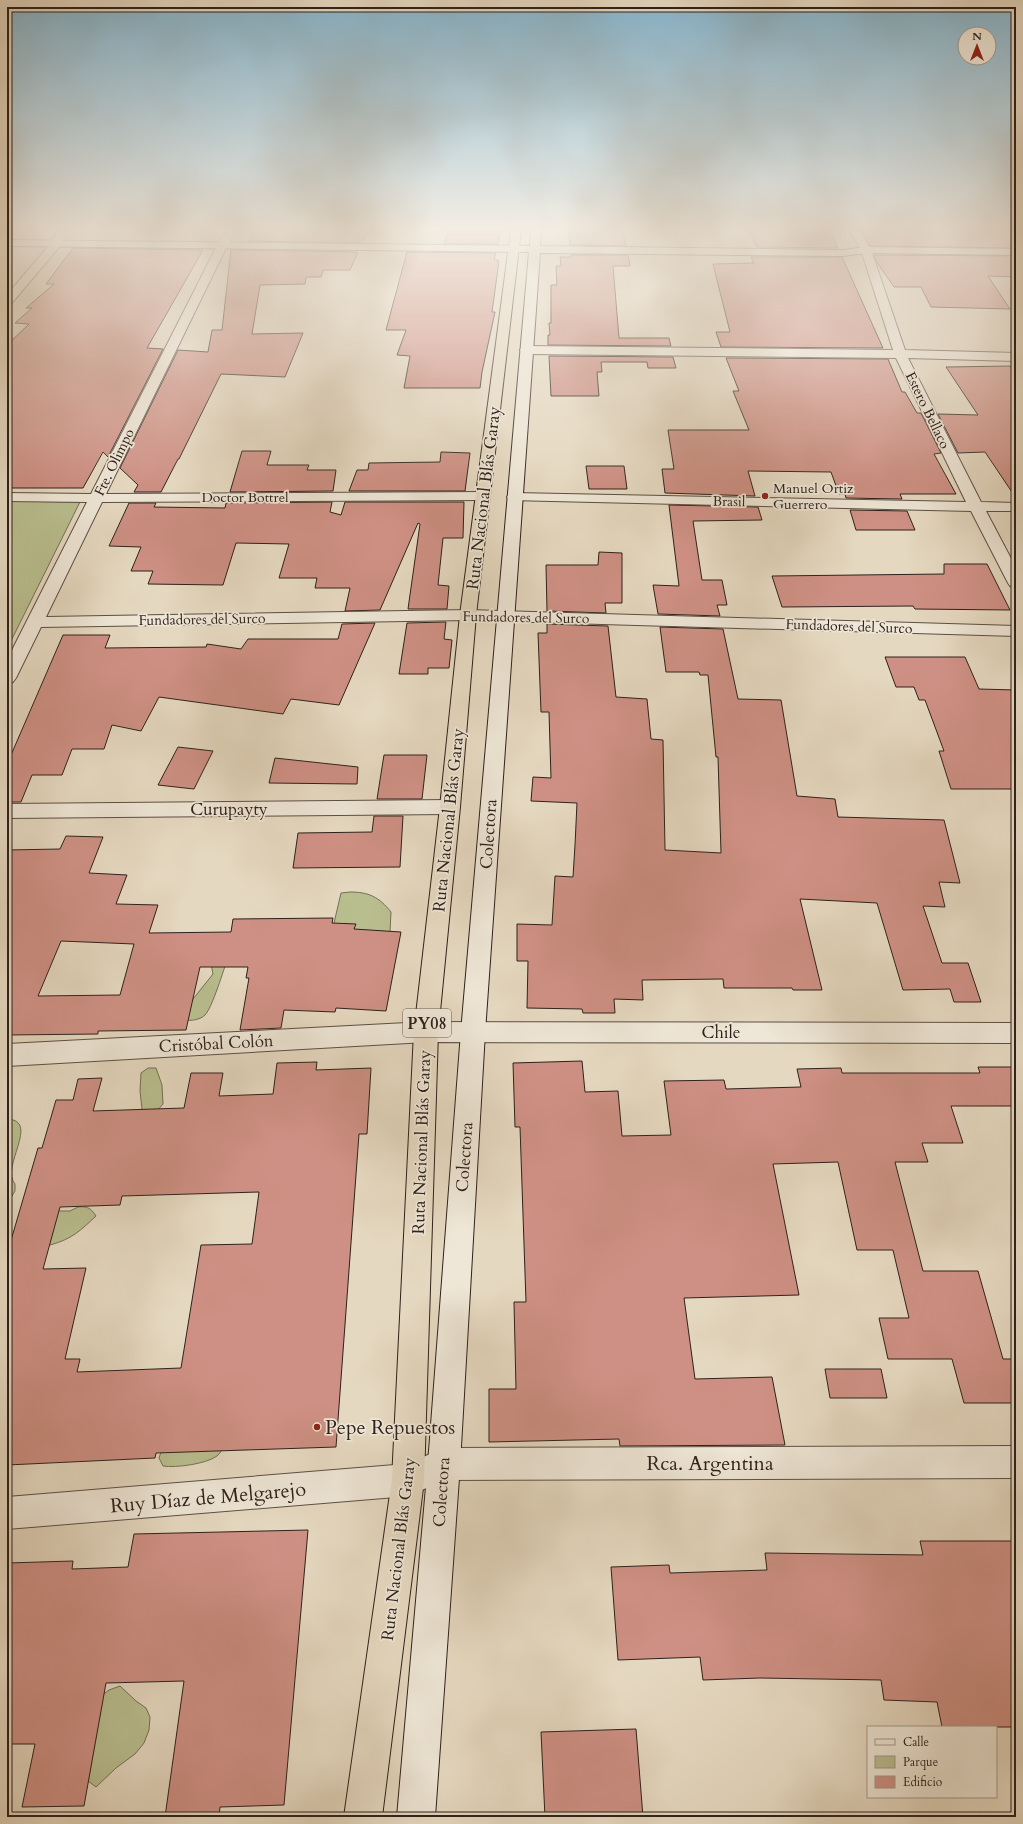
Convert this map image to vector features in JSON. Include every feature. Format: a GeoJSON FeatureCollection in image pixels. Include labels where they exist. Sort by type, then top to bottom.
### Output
{"type":"FeatureCollection","features":[{"type":"Feature","properties":{"kind":"highway","name":"Ruta Nacional Blás Garay"},"geometry":{"type":"LineString","coordinates":[[363,1817],[408,1480],[426,1032],[450,807],[468,615],[483,496],[512,315]]}},
{"type":"Feature","properties":{"kind":"street","name":"Fte. Olimpo"},"geometry":{"type":"LineString","coordinates":[[7,678],[187,315]]}},
{"type":"Feature","properties":{"kind":"street"},"geometry":{"type":"LineString","coordinates":[[526,315],[526,350],[900,354],[1016,357]]}},
{"type":"Feature","properties":{"kind":"street","name":"Estero Bellaco"},"geometry":{"type":"LineString","coordinates":[[887,315],[900,354],[1016,584]]}},
{"type":"Feature","properties":{"kind":"street","name":"Colectora"},"geometry":{"type":"LineString","coordinates":[[416,1817],[444,1464],[473,1032],[526,350]]}},
{"type":"Feature","properties":{"kind":"street","name":"Doctor Bottrel"},"geometry":{"type":"LineString","coordinates":[[7,497],[483,496]]}},
{"type":"Feature","properties":{"kind":"street","name":"Brasil"},"geometry":{"type":"LineString","coordinates":[[514,497],[1016,507]]}},
{"type":"Feature","properties":{"kind":"street","name":"Fundadores del Surco"},"geometry":{"type":"LineString","coordinates":[[35,622],[468,615],[1016,631]]}},
{"type":"Feature","properties":{"kind":"street","name":"Curupayty"},"geometry":{"type":"LineString","coordinates":[[7,811],[450,807]]}},
{"type":"Feature","properties":{"kind":"street","name":"Chile"},"geometry":{"type":"LineString","coordinates":[[426,1032],[1016,1033]]}},
{"type":"Feature","properties":{"kind":"street","name":"Cristóbal Colón"},"geometry":{"type":"LineString","coordinates":[[7,1054],[426,1032]]}},
{"type":"Feature","properties":{"kind":"street","name":"Rca. Argentina"},"geometry":{"type":"LineString","coordinates":[[408,1480],[444,1464],[1016,1462]]}},
{"type":"Feature","properties":{"kind":"street","name":"Ruy Díaz de Melgarejo"},"geometry":{"type":"LineString","coordinates":[[7,1513],[408,1480]]}},
{"type":"Feature","properties":{"kind":"green space"},"geometry":{"type":"Polygon","coordinates":[[[7,501],[80,502],[7,649],[7,501]]]}},
{"type":"Feature","properties":{"kind":"green space"},"geometry":{"type":"Polygon","coordinates":[[[341,893],[363,893],[373,896],[387,907],[391,912],[390,932],[326,932],[334,923],[341,893]]]}},
{"type":"Feature","properties":{"kind":"green space"},"geometry":{"type":"Polygon","coordinates":[[[228,957],[218,988],[208,1011],[203,1017],[198,1019],[184,1020],[185,1009],[213,974],[211,964],[228,957]]]}},
{"type":"Feature","properties":{"kind":"green space"},"geometry":{"type":"Polygon","coordinates":[[[148,1068],[156,1068],[162,1085],[163,1104],[156,1112],[140,1116],[142,1109],[140,1091],[141,1073],[148,1068]]]}},
{"type":"Feature","properties":{"kind":"green space"},"geometry":{"type":"Polygon","coordinates":[[[7,1119],[16,1121],[20,1127],[21,1136],[12,1167],[15,1191],[7,1204],[7,1119]]]}},
{"type":"Feature","properties":{"kind":"green space"},"geometry":{"type":"Polygon","coordinates":[[[78,1207],[88,1208],[96,1216],[80,1230],[64,1240],[50,1245],[44,1242],[54,1211],[70,1211],[78,1207]]]}},
{"type":"Feature","properties":{"kind":"green space"},"geometry":{"type":"Polygon","coordinates":[[[225,1442],[221,1452],[217,1456],[199,1463],[183,1466],[163,1466],[159,1458],[162,1449],[225,1442]]]}},
{"type":"Feature","properties":{"kind":"green space"},"geometry":{"type":"Polygon","coordinates":[[[120,1686],[146,1708],[150,1717],[149,1730],[144,1743],[135,1754],[116,1768],[96,1787],[88,1781],[97,1699],[109,1690],[120,1686]]]}},
{"type":"Feature","properties":{"kind":"building"},"geometry":{"type":"Polygon","coordinates":[[[24,315],[166,315],[147,348],[163,349],[108,457],[103,452],[83,488],[7,488],[7,345],[29,324],[15,323],[24,315]]]}},
{"type":"Feature","properties":{"kind":"building"},"geometry":{"type":"Polygon","coordinates":[[[224,315],[255,315],[252,334],[303,333],[285,377],[221,374],[161,492],[134,492],[138,485],[120,468],[178,350],[208,352],[212,330],[222,330],[224,315]]]}},
{"type":"Feature","properties":{"kind":"building"},"geometry":{"type":"Polygon","coordinates":[[[390,315],[494,315],[480,388],[404,388],[410,356],[397,355],[406,330],[386,330],[390,315]]]}},
{"type":"Feature","properties":{"kind":"building"},"geometry":{"type":"Polygon","coordinates":[[[551,315],[617,315],[619,338],[669,338],[671,346],[548,345],[548,335],[550,335],[549,323],[551,323],[551,315]]]}},
{"type":"Feature","properties":{"kind":"building"},"geometry":{"type":"Polygon","coordinates":[[[726,315],[868,315],[883,348],[721,347],[716,332],[730,332],[726,315]]]}},
{"type":"Feature","properties":{"kind":"building"},"geometry":{"type":"Polygon","coordinates":[[[549,356],[673,357],[676,368],[648,368],[647,362],[601,362],[602,372],[597,372],[599,396],[551,396],[549,356]]]}},
{"type":"Feature","properties":{"kind":"building"},"geometry":{"type":"Polygon","coordinates":[[[726,358],[888,359],[902,392],[905,392],[917,413],[921,413],[941,453],[934,454],[956,494],[900,494],[902,499],[846,498],[845,494],[839,494],[831,472],[748,471],[755,496],[665,493],[662,469],[674,469],[668,430],[749,430],[733,391],[739,391],[726,358]]]}},
{"type":"Feature","properties":{"kind":"building"},"geometry":{"type":"Polygon","coordinates":[[[1010,366],[1016,375],[1016,498],[985,452],[958,453],[938,414],[978,415],[946,367],[1010,366]]]}},
{"type":"Feature","properties":{"kind":"building"},"geometry":{"type":"Polygon","coordinates":[[[242,451],[271,451],[267,465],[309,465],[307,470],[336,470],[333,491],[230,492],[242,451]]]}},
{"type":"Feature","properties":{"kind":"building"},"geometry":{"type":"Polygon","coordinates":[[[441,452],[470,453],[465,491],[349,491],[357,470],[368,470],[369,463],[440,462],[441,452]]]}},
{"type":"Feature","properties":{"kind":"building"},"geometry":{"type":"Polygon","coordinates":[[[586,466],[624,466],[627,489],[589,489],[586,466]]]}},
{"type":"Feature","properties":{"kind":"building"},"geometry":{"type":"Polygon","coordinates":[[[332,502],[330,512],[341,515],[345,502],[464,502],[463,538],[443,538],[438,585],[449,586],[447,609],[408,609],[420,524],[418,523],[380,610],[345,611],[350,588],[315,588],[317,578],[279,578],[289,544],[236,543],[223,585],[148,584],[153,571],[131,571],[141,547],[109,546],[129,503],[156,503],[154,507],[225,508],[226,503],[332,502]]]}},
{"type":"Feature","properties":{"kind":"building"},"geometry":{"type":"Polygon","coordinates":[[[669,505],[758,507],[762,520],[693,521],[702,580],[722,580],[727,605],[717,605],[720,616],[658,614],[653,585],[679,586],[669,505]]]}},
{"type":"Feature","properties":{"kind":"building"},"geometry":{"type":"Polygon","coordinates":[[[850,510],[907,511],[915,530],[856,530],[850,510]]]}},
{"type":"Feature","properties":{"kind":"building"},"geometry":{"type":"Polygon","coordinates":[[[599,552],[622,553],[622,603],[605,603],[606,613],[547,611],[546,565],[598,565],[599,552]]]}},
{"type":"Feature","properties":{"kind":"building"},"geometry":{"type":"Polygon","coordinates":[[[944,564],[987,564],[1010,610],[915,609],[913,606],[782,607],[772,576],[944,574],[944,564]]]}},
{"type":"Feature","properties":{"kind":"building"},"geometry":{"type":"Polygon","coordinates":[[[446,622],[444,639],[452,640],[449,668],[428,668],[428,674],[399,674],[407,623],[446,622]]]}},
{"type":"Feature","properties":{"kind":"building"},"geometry":{"type":"Polygon","coordinates":[[[375,623],[339,705],[291,699],[283,714],[159,697],[141,731],[112,725],[104,749],[72,749],[62,775],[32,775],[21,802],[7,802],[7,755],[11,755],[63,635],[110,635],[105,648],[206,647],[207,644],[241,649],[248,639],[338,639],[342,624],[375,623]]]}},
{"type":"Feature","properties":{"kind":"building"},"geometry":{"type":"Polygon","coordinates":[[[547,624],[608,626],[616,697],[647,699],[651,739],[663,740],[665,850],[721,853],[718,757],[716,757],[708,675],[700,675],[699,672],[666,672],[660,627],[723,629],[738,699],[781,700],[797,796],[835,799],[838,817],[944,820],[960,883],[939,882],[945,907],[923,906],[942,963],[968,963],[981,1002],[954,1002],[950,989],[903,990],[877,903],[800,899],[822,990],[793,990],[792,988],[724,988],[723,979],[642,980],[643,1000],[614,999],[615,1013],[583,1013],[582,1009],[527,1008],[528,961],[517,961],[517,924],[552,925],[555,876],[573,877],[575,845],[577,803],[531,801],[533,777],[551,778],[549,712],[541,712],[538,633],[547,633],[547,624]]]}},
{"type":"Feature","properties":{"kind":"building"},"geometry":{"type":"Polygon","coordinates":[[[885,657],[965,657],[979,689],[1016,690],[1016,789],[951,789],[939,751],[944,751],[925,700],[919,700],[914,687],[896,687],[885,657]]]}},
{"type":"Feature","properties":{"kind":"building"},"geometry":{"type":"Polygon","coordinates":[[[178,747],[213,751],[194,789],[158,785],[178,747]]]}},
{"type":"Feature","properties":{"kind":"building"},"geometry":{"type":"Polygon","coordinates":[[[384,755],[427,755],[422,799],[377,799],[384,755]]]}},
{"type":"Feature","properties":{"kind":"building"},"geometry":{"type":"Polygon","coordinates":[[[275,758],[358,767],[357,784],[269,783],[275,758]]]}},
{"type":"Feature","properties":{"kind":"building"},"geometry":{"type":"Polygon","coordinates":[[[374,816],[403,816],[400,867],[293,868],[298,833],[372,832],[374,816]]]}},
{"type":"Feature","properties":{"kind":"building"},"geometry":{"type":"Polygon","coordinates":[[[66,836],[103,837],[89,873],[127,875],[116,904],[158,905],[149,933],[231,932],[233,919],[333,918],[332,923],[356,924],[354,929],[401,932],[386,1011],[336,1008],[335,1012],[284,1010],[281,1028],[240,1030],[249,978],[246,978],[248,967],[200,967],[186,1030],[98,1031],[98,1034],[7,1035],[7,850],[60,849],[66,836]],[[61,941],[38,996],[120,995],[134,944],[61,941]]]}},
{"type":"Feature","properties":{"kind":"building"},"geometry":{"type":"Polygon","coordinates":[[[582,1061],[585,1092],[618,1091],[622,1136],[671,1135],[664,1081],[724,1080],[726,1089],[801,1087],[797,1069],[841,1068],[842,1073],[980,1073],[978,1067],[1016,1067],[1016,1106],[951,1106],[963,1143],[922,1143],[928,1162],[895,1162],[923,1271],[978,1271],[1003,1359],[1016,1359],[1016,1403],[964,1403],[952,1359],[888,1359],[879,1318],[909,1318],[893,1250],[857,1250],[838,1162],[773,1164],[799,1295],[684,1298],[695,1379],[772,1377],[785,1445],[620,1446],[619,1439],[489,1442],[489,1389],[516,1389],[514,1302],[526,1302],[520,1127],[515,1127],[513,1063],[582,1061]]]}},
{"type":"Feature","properties":{"kind":"building"},"geometry":{"type":"Polygon","coordinates":[[[317,1062],[316,1070],[371,1068],[367,1134],[359,1134],[336,1447],[156,1453],[155,1458],[7,1465],[7,1254],[38,1148],[42,1148],[56,1100],[73,1100],[78,1079],[102,1078],[93,1111],[184,1108],[191,1073],[223,1073],[219,1096],[273,1094],[277,1063],[317,1062]],[[259,1192],[122,1196],[120,1205],[60,1207],[43,1269],[86,1268],[65,1359],[80,1359],[77,1372],[181,1368],[201,1245],[252,1244],[259,1192]]]}},
{"type":"Feature","properties":{"kind":"building"},"geometry":{"type":"Polygon","coordinates":[[[825,1369],[881,1369],[887,1398],[830,1398],[825,1369]]]}},
{"type":"Feature","properties":{"kind":"building"},"geometry":{"type":"Polygon","coordinates":[[[308,1530],[284,1805],[220,1807],[219,1817],[165,1817],[184,1681],[106,1683],[84,1806],[22,1807],[35,1744],[7,1744],[7,1563],[73,1561],[72,1569],[128,1567],[134,1534],[308,1530]]]}},
{"type":"Feature","properties":{"kind":"building"},"geometry":{"type":"Polygon","coordinates":[[[920,1541],[1016,1541],[1016,1727],[942,1726],[937,1702],[884,1700],[881,1680],[760,1678],[703,1680],[700,1657],[618,1660],[611,1567],[669,1565],[670,1573],[767,1570],[765,1553],[923,1555],[920,1541]]]}},
{"type":"Feature","properties":{"kind":"building"},"geometry":{"type":"Polygon","coordinates":[[[636,1729],[643,1817],[545,1817],[541,1732],[636,1729]]]}},
{"type":"Feature","properties":{"kind":"place","name":"Manuel Ortiz Guerrero"},"geometry":{"type":"Point","coordinates":[765,496]}},
{"type":"Feature","properties":{"kind":"place","name":"Pepe Repuestos"},"geometry":{"type":"Point","coordinates":[317,1427]}}]}
